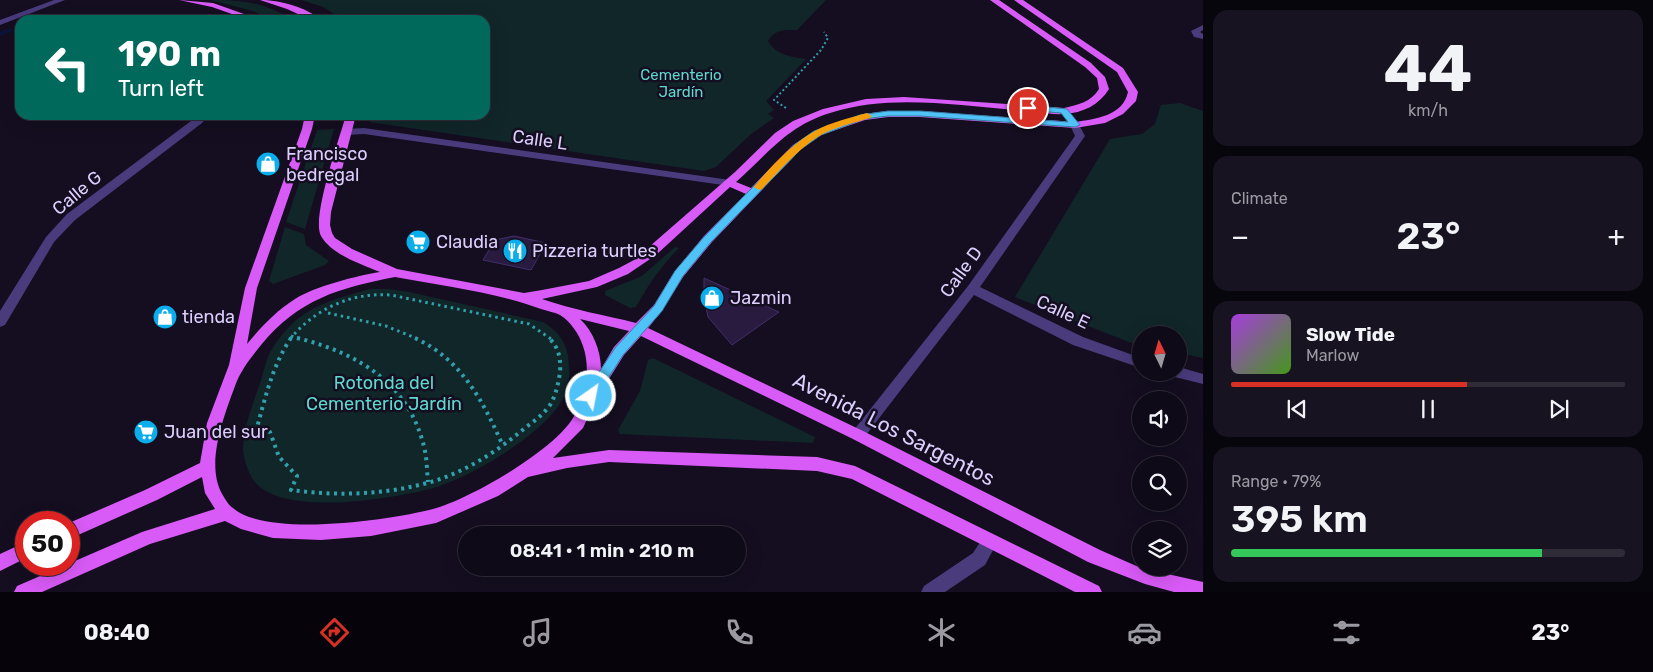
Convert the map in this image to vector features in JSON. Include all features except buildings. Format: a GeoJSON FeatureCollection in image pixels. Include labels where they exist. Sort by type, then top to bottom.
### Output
{"type":"FeatureCollection","features":[{"type":"Feature","properties":{"kind":"main road"},"geometry":{"type":"LineString","coordinates":[[183,0],[212,5],[242,15]]}},
{"type":"Feature","properties":{"kind":"main road"},"geometry":{"type":"LineString","coordinates":[[264,0],[290,7],[307,15]]}},
{"type":"Feature","properties":{"kind":"main road"},"geometry":{"type":"LineString","coordinates":[[522,297],[559,293],[591,286],[625,270],[650,253],[701,206],[730,183],[770,144],[803,119],[847,104],[903,98],[1064,110],[1087,106],[1099,98],[1104,89],[1100,77],[1088,65],[994,0]]}},
{"type":"Feature","properties":{"kind":"main road"},"geometry":{"type":"LineString","coordinates":[[309,120],[251,288],[235,366],[214,423],[207,467],[213,493],[226,513],[241,522],[273,530],[321,532],[371,528],[436,516],[492,492],[522,473],[551,451],[578,424],[591,396],[619,351],[658,308],[679,274],[702,246],[798,147],[811,138],[840,124],[863,116],[920,114],[1075,125],[1102,121],[1120,112],[1131,101],[1133,92],[1128,81],[1107,60],[1018,0]]}},
{"type":"Feature","properties":{"kind":"main road"},"geometry":{"type":"LineString","coordinates":[[1064,110],[1075,125]]}},
{"type":"Feature","properties":{"kind":"main road"},"geometry":{"type":"LineString","coordinates":[[350,120],[328,202],[324,228],[326,234],[339,247],[395,273],[522,297],[564,312],[583,330],[591,348],[594,366],[591,396]]}},
{"type":"Feature","properties":{"kind":"main road"},"geometry":{"type":"LineString","coordinates":[[730,183],[753,193]]}},
{"type":"Feature","properties":{"kind":"main road"},"geometry":{"type":"LineString","coordinates":[[235,366],[264,331],[301,301],[353,281],[395,273]]}},
{"type":"Feature","properties":{"kind":"main road","name":"Avenida Los Sargentos"},"geometry":{"type":"LineString","coordinates":[[564,312],[600,318],[639,329],[858,435],[1094,556],[1145,576],[1203,591]]}},
{"type":"Feature","properties":{"kind":"main road"},"geometry":{"type":"LineString","coordinates":[[522,473],[567,461],[609,456],[817,464],[855,473],[1093,592]]}},
{"type":"Feature","properties":{"kind":"main road"},"geometry":{"type":"LineString","coordinates":[[80,526],[151,495],[207,467]]}},
{"type":"Feature","properties":{"kind":"main road"},"geometry":{"type":"LineString","coordinates":[[23,592],[148,537],[226,513]]}},
{"type":"Feature","properties":{"kind":"main road"},"geometry":{"type":"LineString","coordinates":[[0,563],[15,556]]}},
{"type":"Feature","properties":{"kind":"street"},"geometry":{"type":"LineString","coordinates":[[21,15],[61,0]]}},
{"type":"Feature","properties":{"kind":"street"},"geometry":{"type":"LineString","coordinates":[[0,23],[15,17]]}},
{"type":"Feature","properties":{"kind":"street"},"geometry":{"type":"LineString","coordinates":[[1203,27],[1194,30],[1197,35],[1203,38]]}},
{"type":"Feature","properties":{"kind":"street","name":"Calle G"},"geometry":{"type":"LineString","coordinates":[[0,322],[50,240],[71,218],[200,120]]}},
{"type":"Feature","properties":{"kind":"street","name":"Calle D"},"geometry":{"type":"LineString","coordinates":[[858,435],[972,289],[1080,136],[1075,125]]}},
{"type":"Feature","properties":{"kind":"street","name":"Calle L"},"geometry":{"type":"LineString","coordinates":[[346,132],[364,131],[730,183]]}},
{"type":"Feature","properties":{"kind":"street","name":"Calle E"},"geometry":{"type":"LineString","coordinates":[[972,289],[1078,341],[1132,360]]}},
{"type":"Feature","properties":{"kind":"street"},"geometry":{"type":"LineString","coordinates":[[1188,375],[1203,379]]}},
{"type":"Feature","properties":{"kind":"street"},"geometry":{"type":"LineString","coordinates":[[930,592],[980,559],[990,541]]}},
{"type":"Feature","properties":{"kind":"path"},"geometry":{"type":"LineString","coordinates":[[803,119],[774,100],[821,50],[828,38],[824,32]]}},
{"type":"Feature","properties":{"kind":"path"},"geometry":{"type":"LineString","coordinates":[[244,435],[256,431],[270,432],[272,446],[282,464],[297,476],[291,490],[315,494],[358,494],[441,479],[483,460],[545,411],[560,381],[559,349],[543,331],[529,324],[391,295],[376,294],[344,301],[309,319],[291,336],[273,368],[256,431]]}},
{"type":"Feature","properties":{"kind":"path"},"geometry":{"type":"LineString","coordinates":[[320,312],[395,327],[446,357],[467,378],[482,402],[503,446]]}},
{"type":"Feature","properties":{"kind":"path"},"geometry":{"type":"LineString","coordinates":[[291,336],[320,343],[350,354],[375,370],[396,390],[412,414],[423,440],[428,467],[428,482]]}},
{"type":"Feature","properties":{"kind":"green space"},"geometry":{"type":"Polygon","coordinates":[[[210,0],[253,3],[284,15],[262,15],[210,0]]]}},
{"type":"Feature","properties":{"kind":"green space","name":"Cementerio Jardín"},"geometry":{"type":"Polygon","coordinates":[[[302,0],[826,0],[797,30],[777,32],[768,41],[771,46],[780,52],[789,56],[806,59],[766,101],[774,110],[768,114],[774,118],[751,134],[716,167],[704,171],[369,122],[370,120],[490,120],[490,15],[336,15],[323,7],[302,0]]]}},
{"type":"Feature","properties":{"kind":"green space"},"geometry":{"type":"Polygon","coordinates":[[[1180,103],[1203,111],[1203,358],[1188,355],[1188,326],[1132,326],[1132,343],[1015,297],[1110,139],[1142,134],[1155,124],[1161,105],[1180,103]]]}},
{"type":"Feature","properties":{"kind":"green space"},"geometry":{"type":"Polygon","coordinates":[[[334,129],[305,229],[286,222],[317,130],[334,129]]]}},
{"type":"Feature","properties":{"kind":"green space"},"geometry":{"type":"Polygon","coordinates":[[[285,227],[304,234],[306,245],[329,261],[325,265],[273,284],[269,281],[285,227]]]}},
{"type":"Feature","properties":{"kind":"green space"},"geometry":{"type":"Polygon","coordinates":[[[675,247],[679,248],[655,276],[636,307],[630,308],[605,295],[605,291],[642,276],[675,247]]]}},
{"type":"Feature","properties":{"kind":"green space","name":"Rotonda del Cementerio Jardín"},"geometry":{"type":"Polygon","coordinates":[[[370,289],[409,292],[543,322],[555,331],[566,347],[569,360],[567,390],[559,405],[547,420],[531,434],[474,471],[440,486],[398,496],[341,502],[312,502],[286,499],[266,491],[252,478],[244,457],[243,441],[252,405],[270,352],[288,328],[308,312],[333,300],[370,289]]]}},
{"type":"Feature","properties":{"kind":"green space"},"geometry":{"type":"Polygon","coordinates":[[[653,358],[815,437],[813,443],[620,434],[618,430],[640,391],[648,360],[653,358]]]}},
{"type":"Feature","properties":{"kind":"waterway"},"geometry":{"type":"LineString","coordinates":[[0,34],[11,30]]}},
{"type":"Feature","properties":{"kind":"slow traffic"},"geometry":{"type":"LineString","coordinates":[[759,187],[798,147],[818,133],[867,116]]}},
{"type":"Feature","properties":{"kind":"place","name":"Francisco bedregal"},"geometry":{"type":"Point","coordinates":[268,164]}},
{"type":"Feature","properties":{"kind":"place","name":"Claudia"},"geometry":{"type":"Point","coordinates":[418,242]}},
{"type":"Feature","properties":{"kind":"place","name":"Pizzeria turtles"},"geometry":{"type":"Point","coordinates":[515,251]}},
{"type":"Feature","properties":{"kind":"place","name":"Jazmin"},"geometry":{"type":"Point","coordinates":[712,298]}},
{"type":"Feature","properties":{"kind":"place","name":"tienda"},"geometry":{"type":"Point","coordinates":[165,317]}},
{"type":"Feature","properties":{"kind":"place","name":"Juan del sur"},"geometry":{"type":"Point","coordinates":[146,432]}},
{"type":"Feature","properties":{"kind":"route"},"geometry":{"type":"LineString","coordinates":[[591,396],[619,351],[658,308],[679,274],[708,239],[798,147],[818,133],[863,116],[888,114],[920,114],[1075,125],[1064,110],[1028,108]]}}]}
